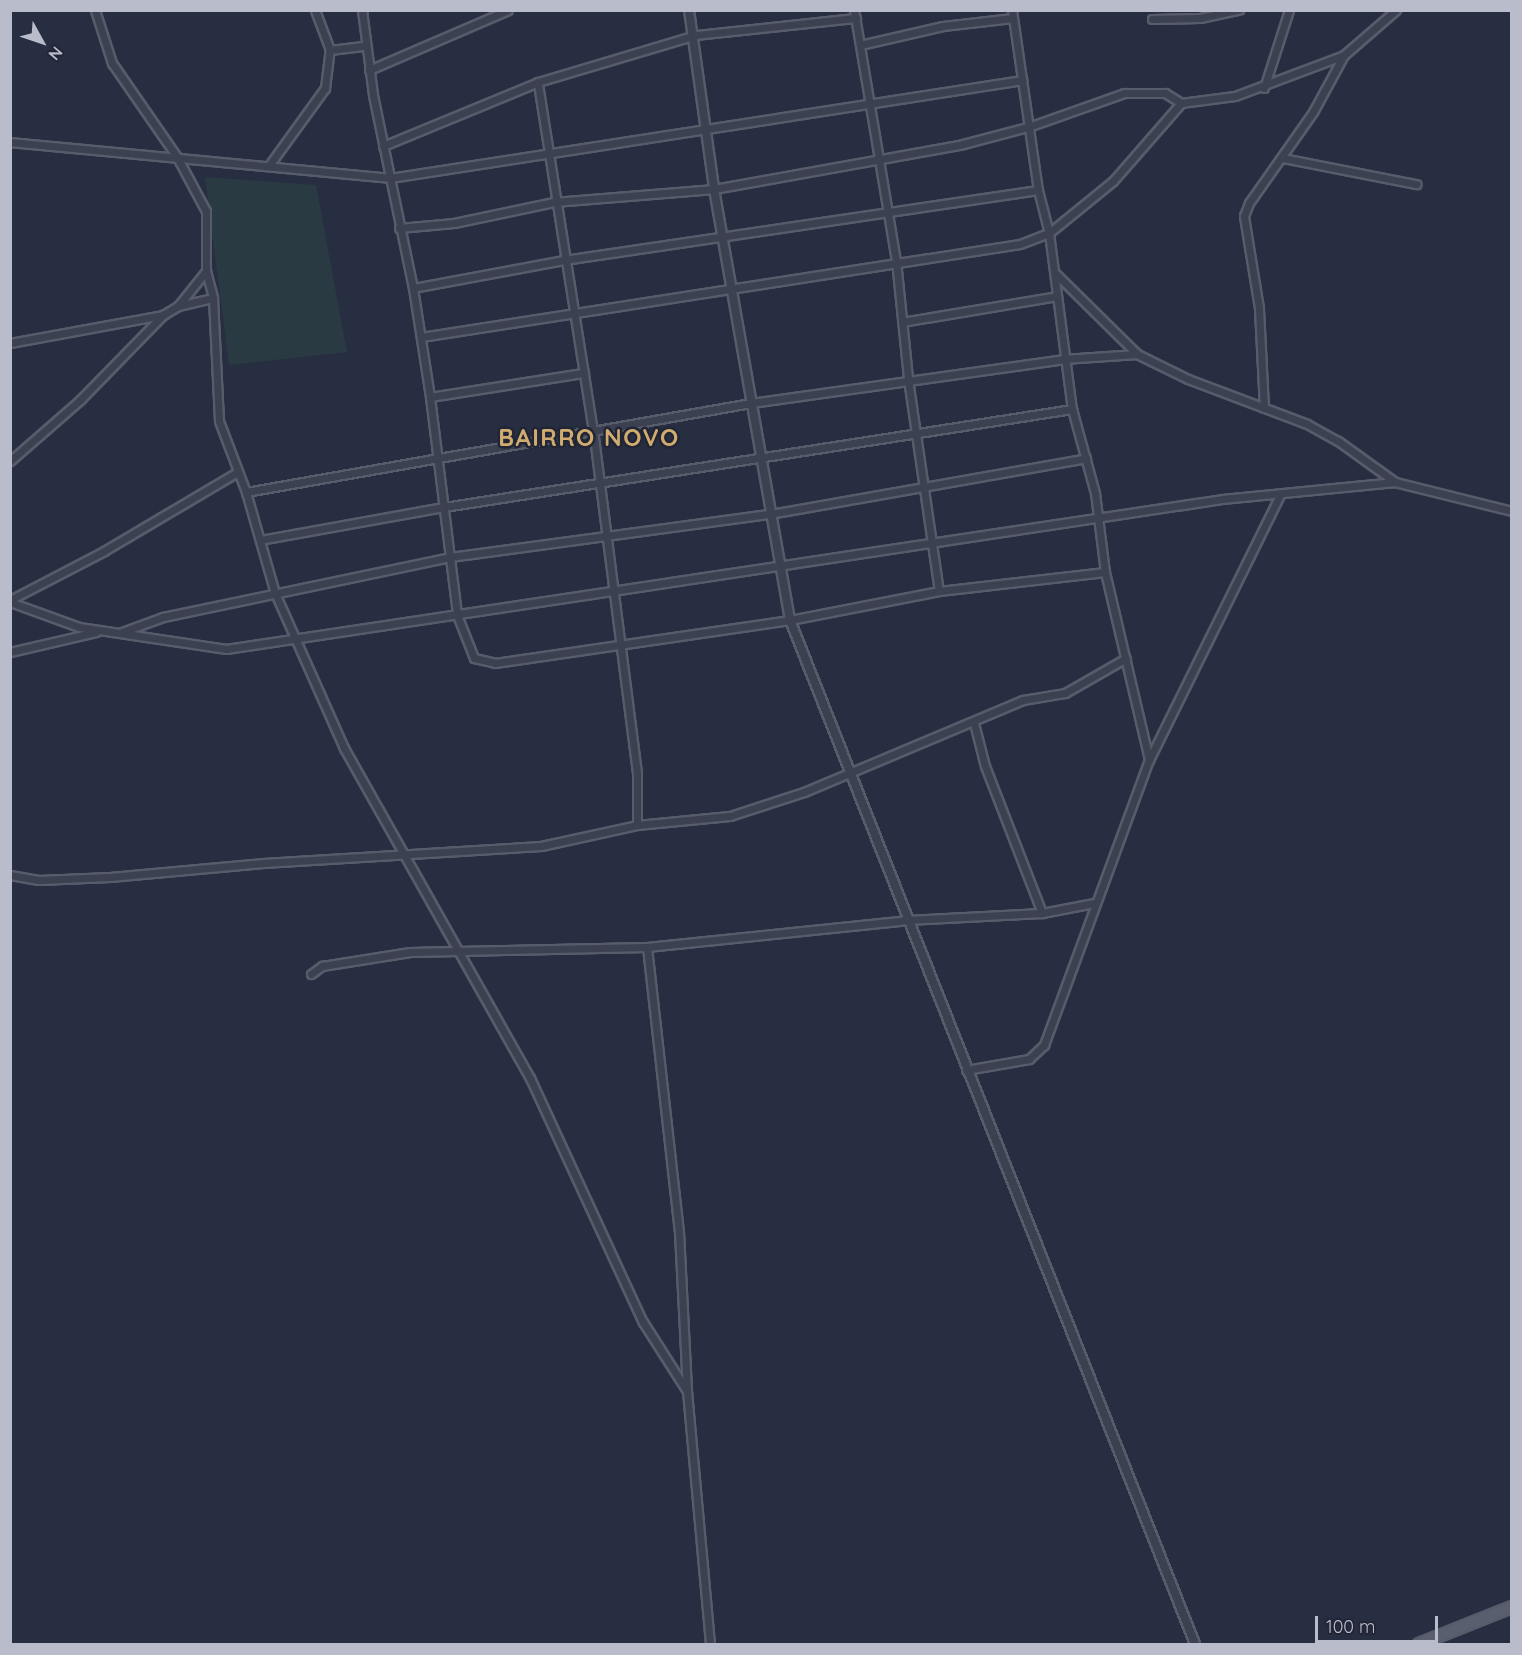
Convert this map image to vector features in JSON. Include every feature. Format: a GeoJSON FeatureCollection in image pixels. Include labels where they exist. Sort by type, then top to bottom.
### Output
{"type":"FeatureCollection","features":[{"type":"Feature","properties":{"kind":"main road"},"geometry":{"type":"LineString","coordinates":[[1419,1644],[1512,1607]]}},
{"type":"Feature","properties":{"kind":"street"},"geometry":{"type":"LineString","coordinates":[[95,10],[112,63],[177,157],[206,211],[206,271],[213,298],[219,421],[236,473],[246,492],[275,592],[298,639],[344,748],[402,855],[462,954],[530,1078],[643,1322],[687,1391]]}},
{"type":"Feature","properties":{"kind":"street"},"geometry":{"type":"LineString","coordinates":[[270,164],[325,88],[330,50],[315,10]]}},
{"type":"Feature","properties":{"kind":"street"},"geometry":{"type":"LineString","coordinates":[[362,10],[369,70],[421,337],[457,615],[469,653],[481,662],[790,620],[939,591],[1105,572]]}},
{"type":"Feature","properties":{"kind":"street"},"geometry":{"type":"LineString","coordinates":[[369,70],[508,10]]}},
{"type":"Feature","properties":{"kind":"street"},"geometry":{"type":"LineString","coordinates":[[689,10],[696,35],[714,189],[779,568],[790,620],[966,1070],[1195,1644]]}},
{"type":"Feature","properties":{"kind":"street"},"geometry":{"type":"LineString","coordinates":[[1152,19],[1200,18],[1239,10]]}},
{"type":"Feature","properties":{"kind":"street"},"geometry":{"type":"LineString","coordinates":[[1264,87],[1290,10]]}},
{"type":"Feature","properties":{"kind":"street"},"geometry":{"type":"LineString","coordinates":[[1264,408],[1259,308],[1244,216],[1249,203],[1283,158],[1344,55],[1396,10]]}},
{"type":"Feature","properties":{"kind":"street"},"geometry":{"type":"LineString","coordinates":[[383,146],[538,82],[696,35],[855,14],[871,104],[877,157],[896,260],[908,379],[926,484],[939,591]]}},
{"type":"Feature","properties":{"kind":"street"},"geometry":{"type":"LineString","coordinates":[[860,45],[943,26],[1012,14],[1031,126],[1038,190],[1049,233],[1063,359],[1072,409],[1086,458],[1098,519],[1105,572],[1149,760]]}},
{"type":"Feature","properties":{"kind":"street"},"geometry":{"type":"LineString","coordinates":[[330,50],[365,46]]}},
{"type":"Feature","properties":{"kind":"street"},"geometry":{"type":"LineString","coordinates":[[399,228],[454,223],[554,202],[714,189],[877,157],[963,144],[1031,126],[1124,93],[1165,93],[1181,103],[1217,100],[1264,87],[1344,55]]}},
{"type":"Feature","properties":{"kind":"street"},"geometry":{"type":"LineString","coordinates":[[10,142],[270,164],[390,178],[1022,80]]}},
{"type":"Feature","properties":{"kind":"street"},"geometry":{"type":"LineString","coordinates":[[538,82],[554,202],[593,431],[611,591],[637,773],[637,825]]}},
{"type":"Feature","properties":{"kind":"street"},"geometry":{"type":"LineString","coordinates":[[421,337],[574,312],[732,291],[896,260],[1020,244],[1049,233],[1130,165],[1181,103]]}},
{"type":"Feature","properties":{"kind":"street"},"geometry":{"type":"LineString","coordinates":[[1283,158],[1416,184]]}},
{"type":"Feature","properties":{"kind":"street"},"geometry":{"type":"LineString","coordinates":[[413,288],[564,260],[1038,190]]}},
{"type":"Feature","properties":{"kind":"street"},"geometry":{"type":"LineString","coordinates":[[178,306],[206,271]]}},
{"type":"Feature","properties":{"kind":"street"},"geometry":{"type":"LineString","coordinates":[[1055,273],[1137,354],[1188,379],[1264,408],[1338,441],[1395,482]]}},
{"type":"Feature","properties":{"kind":"street"},"geometry":{"type":"LineString","coordinates":[[902,322],[1057,296]]}},
{"type":"Feature","properties":{"kind":"street"},"geometry":{"type":"LineString","coordinates":[[10,461],[80,400],[163,315],[178,306],[213,298]]}},
{"type":"Feature","properties":{"kind":"street"},"geometry":{"type":"LineString","coordinates":[[10,343],[163,315]]}},
{"type":"Feature","properties":{"kind":"street"},"geometry":{"type":"LineString","coordinates":[[246,492],[438,455],[751,403],[908,379],[1063,359],[1137,354]]}},
{"type":"Feature","properties":{"kind":"street"},"geometry":{"type":"LineString","coordinates":[[430,397],[584,373]]}},
{"type":"Feature","properties":{"kind":"street"},"geometry":{"type":"LineString","coordinates":[[260,540],[444,507],[600,485],[916,431],[1072,409]]}},
{"type":"Feature","properties":{"kind":"street"},"geometry":{"type":"LineString","coordinates":[[122,632],[164,617],[450,557],[606,538],[770,514],[926,484],[1086,458]]}},
{"type":"Feature","properties":{"kind":"street"},"geometry":{"type":"LineString","coordinates":[[10,601],[104,551],[236,473]]}},
{"type":"Feature","properties":{"kind":"street"},"geometry":{"type":"LineString","coordinates":[[10,652],[99,632],[122,632],[226,649],[779,568],[934,541],[1098,519],[1222,499],[1395,482],[1512,511]]}},
{"type":"Feature","properties":{"kind":"street"},"geometry":{"type":"LineString","coordinates":[[966,1070],[1029,1059],[1040,1052],[1149,760],[1280,495]]}},
{"type":"Feature","properties":{"kind":"street"},"geometry":{"type":"LineString","coordinates":[[10,601],[99,632]]}},
{"type":"Feature","properties":{"kind":"street"},"geometry":{"type":"LineString","coordinates":[[10,875],[39,880],[110,877],[541,846],[637,825],[730,816],[974,723],[1023,700],[1065,693],[1126,658]]}},
{"type":"Feature","properties":{"kind":"street"},"geometry":{"type":"LineString","coordinates":[[974,723],[985,766],[1042,913]]}},
{"type":"Feature","properties":{"kind":"street"},"geometry":{"type":"LineString","coordinates":[[311,974],[322,966],[410,952],[462,954],[647,947],[907,920],[1042,913],[1094,903]]}},
{"type":"Feature","properties":{"kind":"street"},"geometry":{"type":"LineString","coordinates":[[647,947],[679,1232],[687,1391],[710,1644]]}},
{"type":"Feature","properties":{"kind":"shaded area"},"geometry":{"type":"Polygon","coordinates":[[[205,177],[316,185],[347,352],[229,365],[205,177]]]}},
{"type":"Feature","properties":{"kind":"district","name":"BAIRRO NOVO"},"geometry":{"type":"Point","coordinates":[589,438]}}]}
